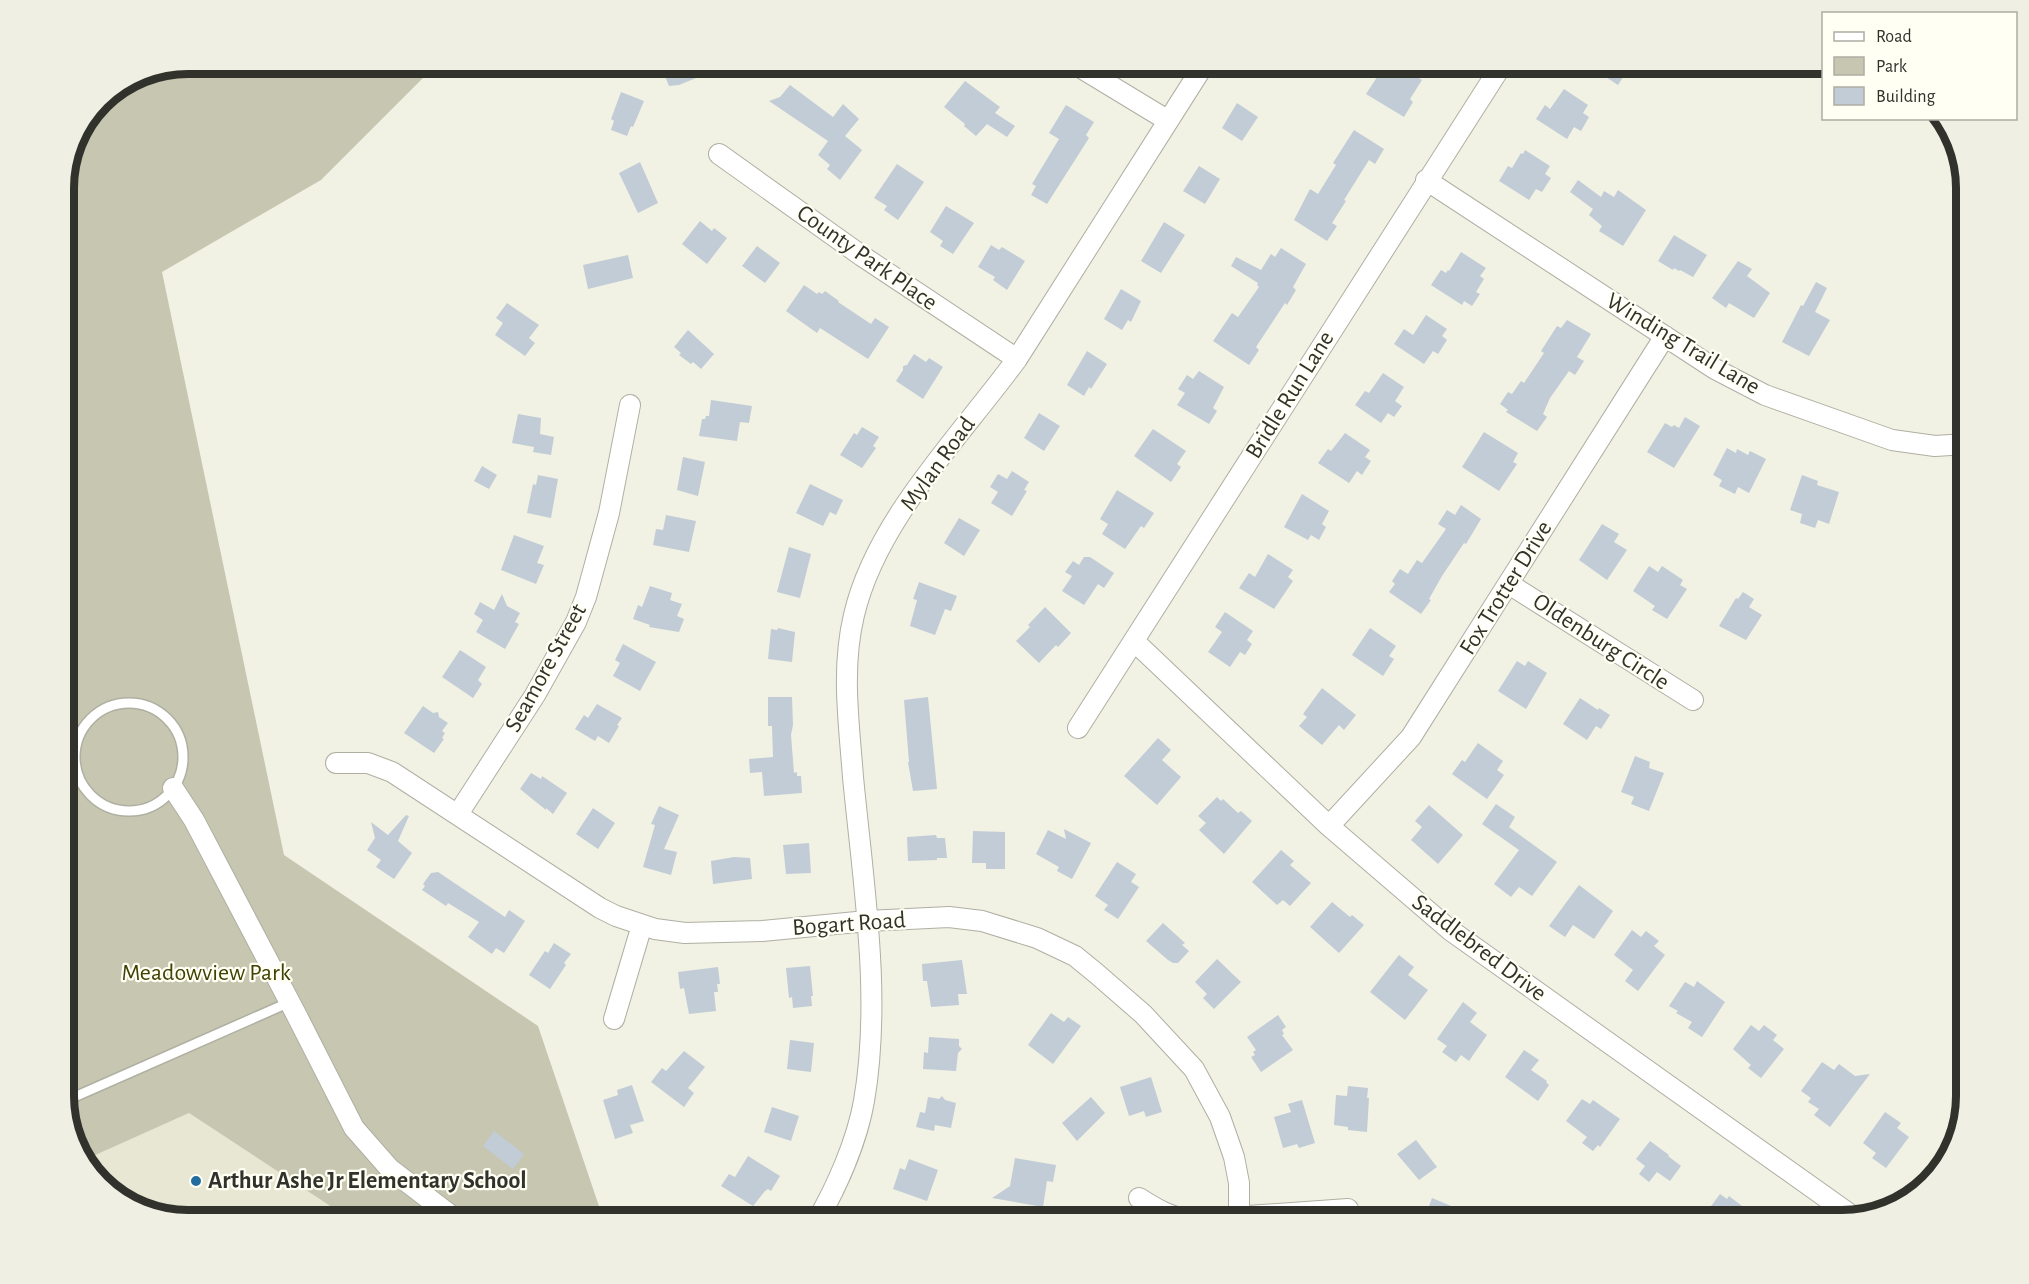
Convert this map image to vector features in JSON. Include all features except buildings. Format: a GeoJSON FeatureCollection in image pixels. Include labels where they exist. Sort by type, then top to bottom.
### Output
{"type":"FeatureCollection","features":[{"type":"Feature","properties":{"kind":"street"},"geometry":{"type":"LineString","coordinates":[[1091,74],[1167,120]]}},
{"type":"Feature","properties":{"kind":"street","name":"Mylan Road"},"geometry":{"type":"LineString","coordinates":[[824,1210],[848,1156],[864,1103],[871,1051],[871,984],[867,921],[847,704],[849,641],[864,581],[887,535],[915,493],[957,434],[988,399],[1017,359],[1197,74]]}},
{"type":"Feature","properties":{"kind":"street","name":"Bridle Run Lane"},"geometry":{"type":"LineString","coordinates":[[1078,728],[1496,74]]}},
{"type":"Feature","properties":{"kind":"street","name":"County Park Place"},"geometry":{"type":"LineString","coordinates":[[719,154],[904,285],[1017,359]]}},
{"type":"Feature","properties":{"kind":"street","name":"Winding Trail Lane"},"geometry":{"type":"LineString","coordinates":[[1426,180],[1715,369],[1765,395],[1892,440],[1935,446],[1955,445]]}},
{"type":"Feature","properties":{"kind":"street","name":"Fox Trotter Drive"},"geometry":{"type":"LineString","coordinates":[[1329,826],[1411,737],[1665,336]]}},
{"type":"Feature","properties":{"kind":"street","name":"Seamore Street"},"geometry":{"type":"LineString","coordinates":[[458,814],[536,695],[576,622],[586,597],[609,513],[630,405]]}},
{"type":"Feature","properties":{"kind":"street","name":"Oldenburg Circle"},"geometry":{"type":"LineString","coordinates":[[1509,584],[1693,700]]}},
{"type":"Feature","properties":{"kind":"street","name":"Saddlebred Drive"},"geometry":{"type":"LineString","coordinates":[[1134,641],[1329,826],[1450,930],[1844,1210]]}},
{"type":"Feature","properties":{"kind":"street","name":"Bogart Road"},"geometry":{"type":"LineString","coordinates":[[336,763],[368,764],[380,766],[392,772],[600,908],[655,929],[707,934],[949,917],[982,921],[1037,938],[1075,956],[1143,1014],[1194,1069],[1220,1118],[1234,1157],[1239,1183],[1240,1210]]}},
{"type":"Feature","properties":{"kind":"street"},"geometry":{"type":"LineString","coordinates":[[173,788],[194,820],[354,1128],[390,1169],[444,1210]]}},
{"type":"Feature","properties":{"kind":"street"},"geometry":{"type":"LineString","coordinates":[[614,1019],[642,925]]}},
{"type":"Feature","properties":{"kind":"street"},"geometry":{"type":"LineString","coordinates":[[1139,1198],[1159,1210]]}},
{"type":"Feature","properties":{"kind":"street"},"geometry":{"type":"LineString","coordinates":[[1337,1210],[1348,1209]]}},
{"type":"Feature","properties":{"kind":"lane"},"geometry":{"type":"LineString","coordinates":[[129,702],[147,705],[162,713],[174,726],[182,742],[184,759],[181,777],[173,788],[158,804],[140,811],[122,811],[104,806],[89,795],[79,779],[74,761],[76,743],[84,726],[96,713],[112,705],[129,702]]}},
{"type":"Feature","properties":{"kind":"lane"},"geometry":{"type":"LineString","coordinates":[[74,1097],[290,1002]]}},
{"type":"Feature","properties":{"kind":"shaded area","name":"Arthur Ashe Jr Elementary School"},"geometry":{"type":"Polygon","coordinates":[[[189,1113],[336,1210],[172,1210],[158,1207],[118,1187],[91,1157],[189,1113]]]}},
{"type":"Feature","properties":{"kind":"green space","name":"Meadowview Park"},"geometry":{"type":"Polygon","coordinates":[[[180,74],[427,74],[321,180],[162,272],[284,855],[538,1026],[600,1210],[336,1210],[189,1113],[91,1157],[80,1133],[74,1104],[74,180],[77,158],[93,124],[112,102],[144,82],[165,76],[180,74]]]}},
{"type":"Feature","properties":{"kind":"place","name":"Arthur Ashe Jr Elementary School"},"geometry":{"type":"Point","coordinates":[196,1181]}}]}
